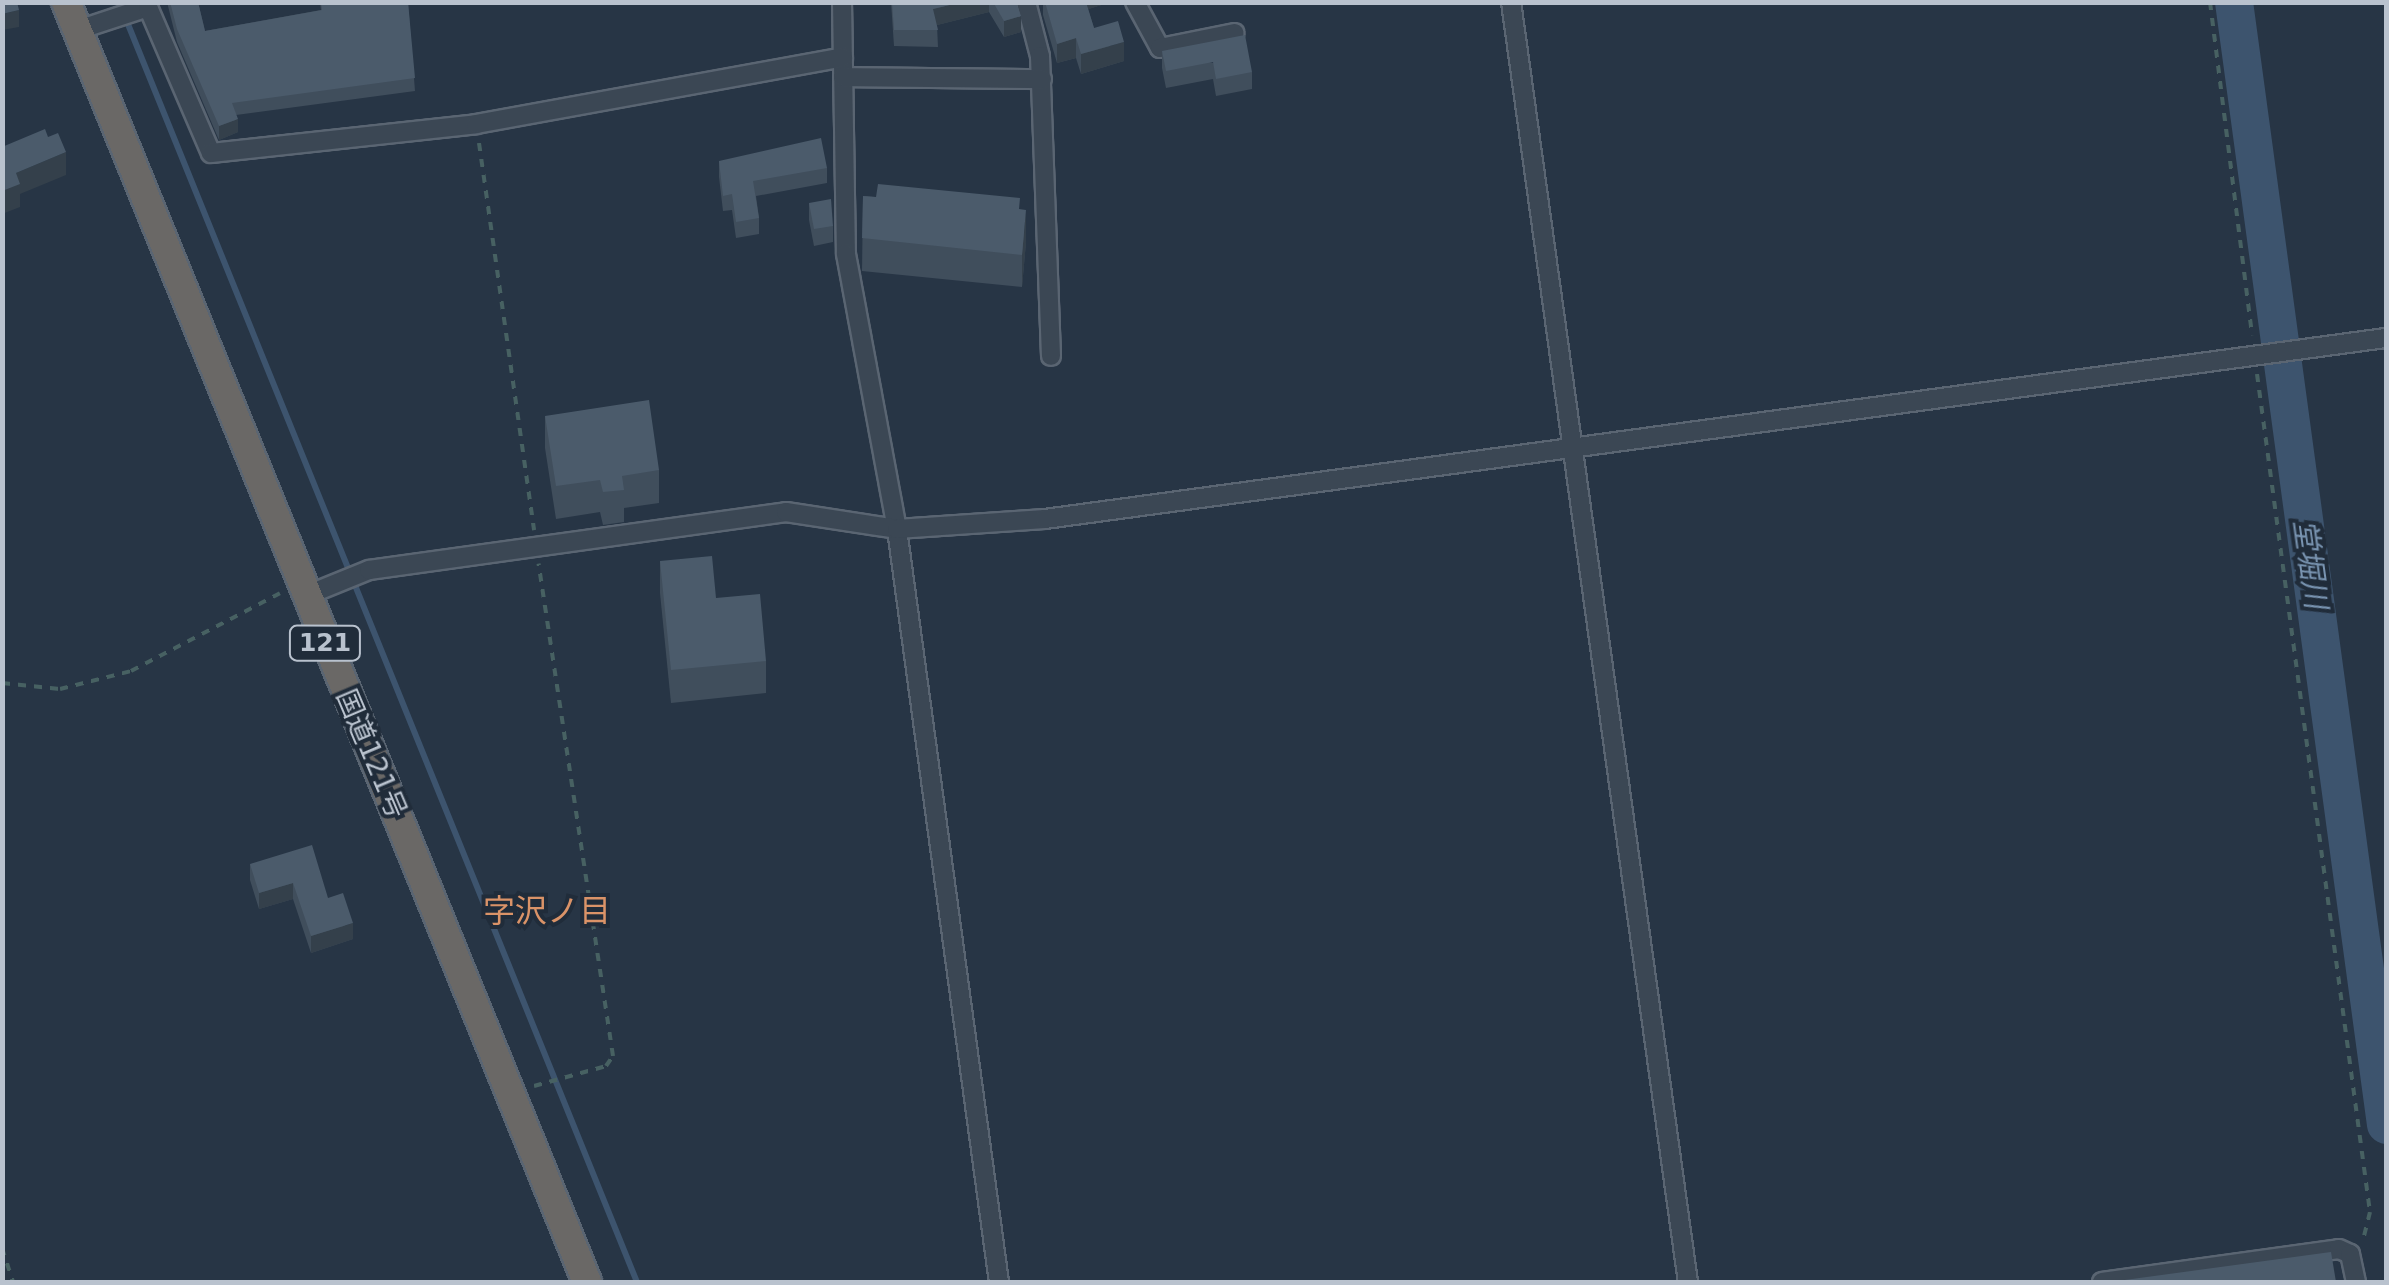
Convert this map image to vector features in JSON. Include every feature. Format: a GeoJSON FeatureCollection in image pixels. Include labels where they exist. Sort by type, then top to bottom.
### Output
{"type":"FeatureCollection","features":[{"type":"Feature","properties":{"kind":"highway","name":"国道121号"},"geometry":{"type":"LineString","coordinates":[[66,2],[586,1282]]}},
{"type":"Feature","properties":{"kind":"street"},"geometry":{"type":"LineString","coordinates":[[842,2],[846,254],[897,529],[999,1282]]}},
{"type":"Feature","properties":{"kind":"street"},"geometry":{"type":"LineString","coordinates":[[1026,2],[1042,79],[1051,356]]}},
{"type":"Feature","properties":{"kind":"street"},"geometry":{"type":"LineString","coordinates":[[1135,2],[1160,48],[1236,33]]}},
{"type":"Feature","properties":{"kind":"street"},"geometry":{"type":"LineString","coordinates":[[1510,2],[1688,1282]]}},
{"type":"Feature","properties":{"kind":"street"},"geometry":{"type":"LineString","coordinates":[[78,30],[148,8],[211,153],[476,124],[842,57]]}},
{"type":"Feature","properties":{"kind":"street"},"geometry":{"type":"LineString","coordinates":[[843,77],[1042,79]]}},
{"type":"Feature","properties":{"kind":"street"},"geometry":{"type":"LineString","coordinates":[[303,590],[369,570],[786,512],[897,529],[1045,518],[2386,338]]}},
{"type":"Feature","properties":{"kind":"street"},"geometry":{"type":"LineString","coordinates":[[2102,1282],[2339,1249],[2350,1254],[2356,1282]]}},
{"type":"Feature","properties":{"kind":"path"},"geometry":{"type":"LineString","coordinates":[[2210,2],[2370,1212],[2358,1248]]}},
{"type":"Feature","properties":{"kind":"path"},"geometry":{"type":"LineString","coordinates":[[476,124],[612,1056],[606,1066],[510,1094]]}},
{"type":"Feature","properties":{"kind":"path"},"geometry":{"type":"LineString","coordinates":[[2,683],[60,689],[132,671],[303,590]]}},
{"type":"Feature","properties":{"kind":"path"},"geometry":{"type":"LineString","coordinates":[[2,1248],[14,1282]]}},
{"type":"Feature","properties":{"kind":"building"},"geometry":{"type":"Polygon","coordinates":[[[2,2],[17,2],[19,10],[2,14],[2,2]]]}},
{"type":"Feature","properties":{"kind":"building"},"geometry":{"type":"Polygon","coordinates":[[[170,2],[198,2],[205,31],[322,10],[321,2],[408,2],[415,78],[232,103],[238,119],[219,126],[177,29],[170,2]]]}},
{"type":"Feature","properties":{"kind":"building"},"geometry":{"type":"Polygon","coordinates":[[[892,2],[962,2],[933,9],[938,30],[894,30],[892,2]]]}},
{"type":"Feature","properties":{"kind":"building"},"geometry":{"type":"Polygon","coordinates":[[[993,2],[1016,2],[1021,16],[1004,21],[993,2]]]}},
{"type":"Feature","properties":{"kind":"building"},"geometry":{"type":"Polygon","coordinates":[[[1045,2],[1086,2],[1094,28],[1118,21],[1124,42],[1081,54],[1076,38],[1057,44],[1045,2]]]}},
{"type":"Feature","properties":{"kind":"building"},"geometry":{"type":"Polygon","coordinates":[[[1245,35],[1252,72],[1216,79],[1213,62],[1166,71],[1162,51],[1245,35]]]}},
{"type":"Feature","properties":{"kind":"building"},"geometry":{"type":"Polygon","coordinates":[[[45,129],[48,137],[58,133],[66,152],[16,173],[20,184],[2,191],[2,147],[45,129]]]}},
{"type":"Feature","properties":{"kind":"building"},"geometry":{"type":"Polygon","coordinates":[[[821,138],[827,168],[753,181],[759,218],[736,222],[732,194],[723,196],[719,161],[821,138]]]}},
{"type":"Feature","properties":{"kind":"building"},"geometry":{"type":"Polygon","coordinates":[[[878,184],[1020,198],[1019,209],[1026,210],[1022,255],[862,238],[863,196],[876,197],[878,184]]]}},
{"type":"Feature","properties":{"kind":"building"},"geometry":{"type":"Polygon","coordinates":[[[831,199],[833,226],[814,229],[809,203],[831,199]]]}},
{"type":"Feature","properties":{"kind":"building"},"geometry":{"type":"Polygon","coordinates":[[[649,400],[659,470],[622,476],[624,490],[603,492],[600,480],[556,486],[545,416],[649,400]]]}},
{"type":"Feature","properties":{"kind":"building"},"geometry":{"type":"Polygon","coordinates":[[[712,556],[716,598],[760,594],[766,661],[671,670],[660,561],[712,556]]]}},
{"type":"Feature","properties":{"kind":"building"},"geometry":{"type":"Polygon","coordinates":[[[312,845],[328,898],[343,893],[353,923],[311,936],[293,883],[259,893],[250,864],[312,845]]]}},
{"type":"Feature","properties":{"kind":"building"},"geometry":{"type":"Polygon","coordinates":[[[2331,1252],[2336,1282],[2110,1282],[2331,1252]]]}},
{"type":"Feature","properties":{"kind":"waterway"},"geometry":{"type":"LineString","coordinates":[[119,2],[637,1282]]}},
{"type":"Feature","properties":{"kind":"waterway","name":"堂堀川"},"geometry":{"type":"LineString","coordinates":[[2234,2],[2386,1125]]}},
{"type":"Feature","properties":{"kind":"district","name":"字沢ノ目"},"geometry":{"type":"Point","coordinates":[547,911]}}]}
